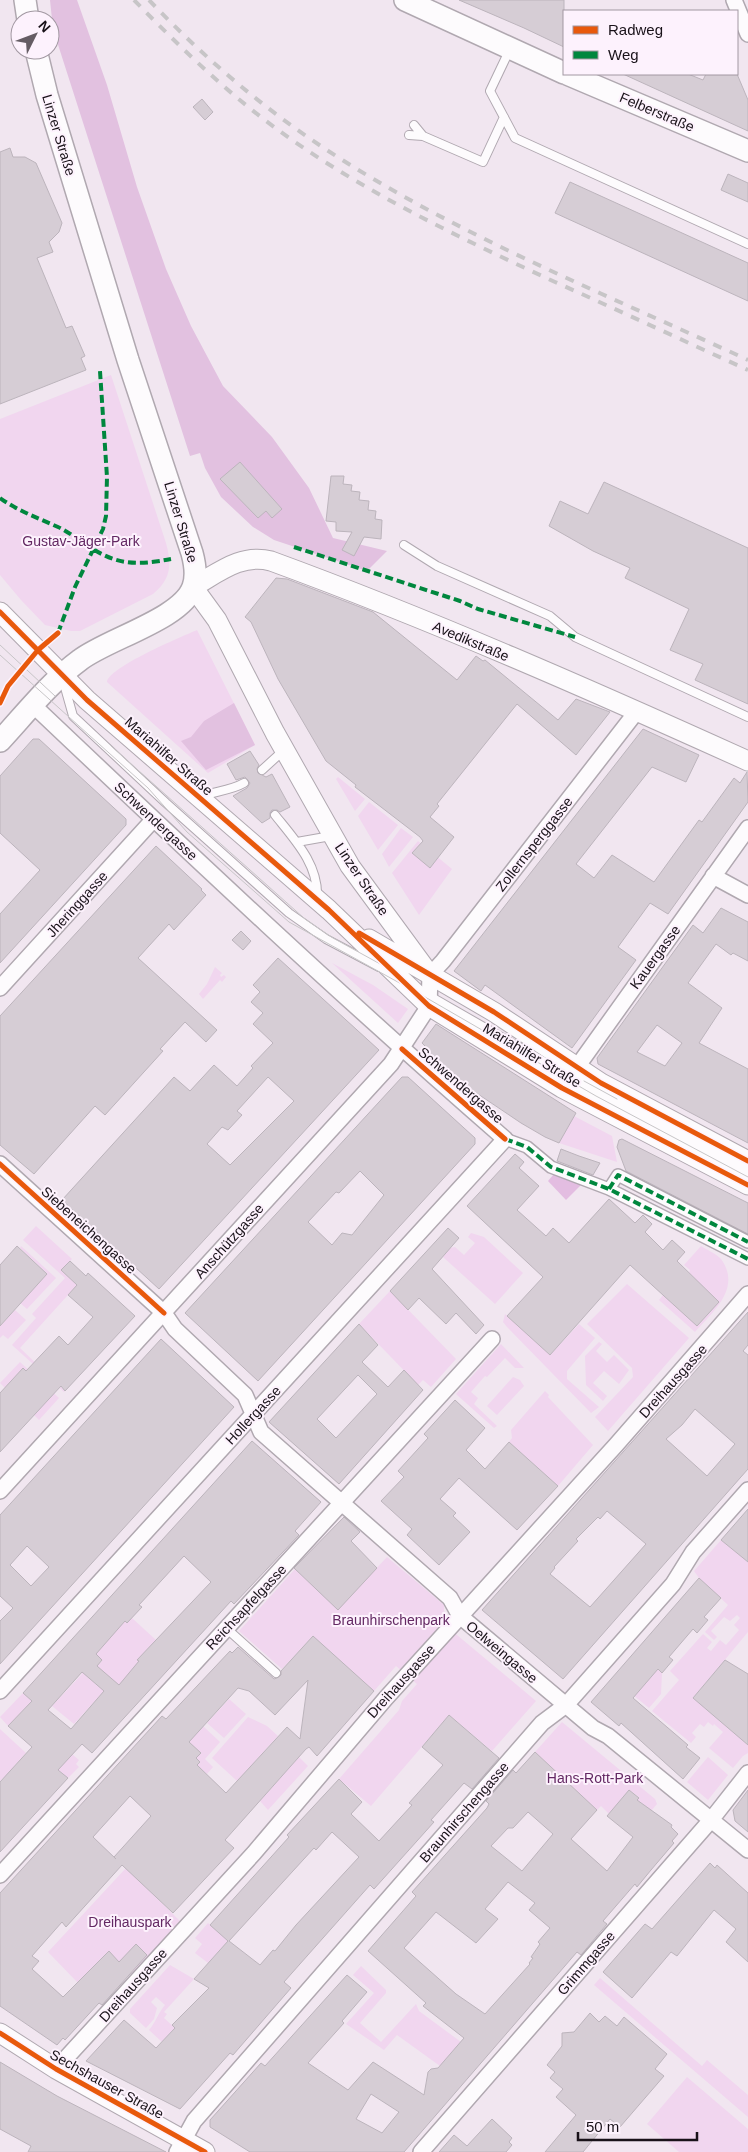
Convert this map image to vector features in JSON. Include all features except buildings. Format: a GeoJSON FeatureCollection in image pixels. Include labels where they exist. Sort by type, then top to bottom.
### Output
{"type":"FeatureCollection","features":[{"type":"Feature","properties":{"kind":"main road","name":"Felberstraße"},"geometry":{"type":"LineString","coordinates":[[405,0],[433,6],[510,49],[563,72]]}},
{"type":"Feature","properties":{"kind":"main road","name":"Linzer Straße"},"geometry":{"type":"LineString","coordinates":[[38,60],[47,94],[128,360],[192,553],[195,575],[193,587]]}},
{"type":"Feature","properties":{"kind":"main road","name":"Felberstraße"},"geometry":{"type":"LineString","coordinates":[[570,75],[748,151]]}},
{"type":"Feature","properties":{"kind":"main road"},"geometry":{"type":"LineString","coordinates":[[0,742],[33,705],[81,658],[177,608],[193,587]]}},
{"type":"Feature","properties":{"kind":"street"},"geometry":{"type":"LineString","coordinates":[[734,0],[748,34]]}},
{"type":"Feature","properties":{"kind":"street","name":"Avedikstraße"},"geometry":{"type":"LineString","coordinates":[[193,587],[243,560],[256,558],[271,561],[375,601],[637,711],[748,761]]}},
{"type":"Feature","properties":{"kind":"street","name":"Linzer Straße"},"geometry":{"type":"LineString","coordinates":[[193,587],[217,620],[285,750],[356,874],[430,975]]}},
{"type":"Feature","properties":{"kind":"street","name":"Mariahilfer Straße"},"geometry":{"type":"LineString","coordinates":[[0,612],[88,700],[323,905],[398,978],[429,1000],[569,1077],[748,1181]]}},
{"type":"Feature","properties":{"kind":"street","name":"Schwendergasse"},"geometry":{"type":"LineString","coordinates":[[33,705],[153,820],[402,1049],[506,1139],[527,1147],[551,1167],[608,1190],[748,1259]]}},
{"type":"Feature","properties":{"kind":"street","name":"Zollernsperggasse"},"geometry":{"type":"LineString","coordinates":[[430,975],[443,961],[637,711]]}},
{"type":"Feature","properties":{"kind":"street","name":"Jheringgasse"},"geometry":{"type":"LineString","coordinates":[[0,988],[153,820]]}},
{"type":"Feature","properties":{"kind":"street","name":"Kauergasse"},"geometry":{"type":"LineString","coordinates":[[569,1077],[748,828]]}},
{"type":"Feature","properties":{"kind":"street"},"geometry":{"type":"LineString","coordinates":[[713,876],[748,894]]}},
{"type":"Feature","properties":{"kind":"street","name":"Mariahilfer Straße"},"geometry":{"type":"LineString","coordinates":[[323,905],[359,932],[532,1036],[569,1077],[616,1091],[748,1161]]}},
{"type":"Feature","properties":{"kind":"street","name":"Anschützgasse"},"geometry":{"type":"LineString","coordinates":[[0,1491],[391,1064],[402,1049],[429,1000],[430,975]]}},
{"type":"Feature","properties":{"kind":"street","name":"Hollergasse"},"geometry":{"type":"LineString","coordinates":[[0,1691],[506,1139]]}},
{"type":"Feature","properties":{"kind":"street","name":"Siebeneichengasse"},"geometry":{"type":"LineString","coordinates":[[0,1164],[164,1313],[175,1329],[245,1395],[253,1415]]}},
{"type":"Feature","properties":{"kind":"street"},"geometry":{"type":"LineString","coordinates":[[608,1190],[618,1175],[748,1242]]}},
{"type":"Feature","properties":{"kind":"street","name":"Dreihausgasse"},"geometry":{"type":"LineString","coordinates":[[56,2070],[254,1853],[386,1698],[748,1294]]}},
{"type":"Feature","properties":{"kind":"street","name":"Reichsapfelgasse"},"geometry":{"type":"LineString","coordinates":[[0,1874],[492,1339]]}},
{"type":"Feature","properties":{"kind":"street","name":"Oelweingasse"},"geometry":{"type":"LineString","coordinates":[[253,1415],[260,1432],[450,1598],[460,1616],[592,1728],[608,1736],[748,1850]]}},
{"type":"Feature","properties":{"kind":"street","name":"Braunhirschengasse"},"geometry":{"type":"LineString","coordinates":[[180,2145],[194,2121],[542,1723],[566,1706],[673,1584],[693,1552],[748,1490]]}},
{"type":"Feature","properties":{"kind":"street","name":"Grimmgasse"},"geometry":{"type":"LineString","coordinates":[[421,2152],[711,1820],[748,1773]]}},
{"type":"Feature","properties":{"kind":"street","name":"Sechshauser Straße"},"geometry":{"type":"LineString","coordinates":[[0,2033],[56,2070],[180,2145],[205,2152]]}},
{"type":"Feature","properties":{"kind":"lane"},"geometry":{"type":"LineString","coordinates":[[510,49],[490,91],[515,138],[748,244]]}},
{"type":"Feature","properties":{"kind":"lane"},"geometry":{"type":"LineString","coordinates":[[409,135],[423,136],[483,162],[504,117]]}},
{"type":"Feature","properties":{"kind":"lane"},"geometry":{"type":"LineString","coordinates":[[414,125],[423,136]]}},
{"type":"Feature","properties":{"kind":"lane"},"geometry":{"type":"LineString","coordinates":[[404,545],[437,566],[550,616],[575,637],[748,717]]}},
{"type":"Feature","properties":{"kind":"lane"},"geometry":{"type":"LineString","coordinates":[[62,675],[73,716],[166,803],[306,926],[398,978]]}},
{"type":"Feature","properties":{"kind":"lane"},"geometry":{"type":"LineString","coordinates":[[262,770],[285,750]]}},
{"type":"Feature","properties":{"kind":"lane"},"geometry":{"type":"LineString","coordinates":[[199,798],[214,792],[233,789],[244,783]]}},
{"type":"Feature","properties":{"kind":"lane"},"geometry":{"type":"LineString","coordinates":[[275,815],[306,856],[316,877],[323,905],[429,1000]]}},
{"type":"Feature","properties":{"kind":"lane"},"geometry":{"type":"LineString","coordinates":[[297,842],[333,835]]}},
{"type":"Feature","properties":{"kind":"lane"},"geometry":{"type":"LineString","coordinates":[[226,1628],[276,1673]]}},
{"type":"Feature","properties":{"kind":"green space","name":"Gustav-Jäger-Park"},"geometry":{"type":"Polygon","coordinates":[[[111,375],[166,543],[169,565],[167,577],[153,594],[80,631],[71,631],[45,625],[0,575],[0,419],[111,375]]]}},
{"type":"Feature","properties":{"kind":"green space"},"geometry":{"type":"Polygon","coordinates":[[[197,630],[255,745],[208,773],[107,682],[111,676],[132,661],[197,630]]]}},
{"type":"Feature","properties":{"kind":"green space"},"geometry":{"type":"Polygon","coordinates":[[[338,777],[365,799],[355,811],[336,779],[338,777]]]}},
{"type":"Feature","properties":{"kind":"green space"},"geometry":{"type":"Polygon","coordinates":[[[369,802],[398,825],[378,850],[358,816],[369,802]]]}},
{"type":"Feature","properties":{"kind":"green space"},"geometry":{"type":"Polygon","coordinates":[[[401,828],[413,837],[389,867],[382,854],[401,828]]]}},
{"type":"Feature","properties":{"kind":"green space"},"geometry":{"type":"Polygon","coordinates":[[[418,841],[452,869],[419,915],[392,873],[418,841]]]}},
{"type":"Feature","properties":{"kind":"green space"},"geometry":{"type":"Polygon","coordinates":[[[332,963],[373,985],[408,1009],[398,1023],[332,963]]]}},
{"type":"Feature","properties":{"kind":"green space"},"geometry":{"type":"Polygon","coordinates":[[[215,967],[222,973],[221,977],[224,975],[226,977],[222,982],[220,980],[203,999],[199,994],[207,984],[215,967]]]}},
{"type":"Feature","properties":{"kind":"green space"},"geometry":{"type":"Polygon","coordinates":[[[574,1116],[612,1136],[617,1162],[559,1143],[574,1116]]]}},
{"type":"Feature","properties":{"kind":"green space"},"geometry":{"type":"Polygon","coordinates":[[[36,1226],[72,1259],[61,1270],[77,1285],[20,1348],[64,1392],[12,1345],[36,1318],[32,1314],[65,1278],[23,1240],[36,1226]]]}},
{"type":"Feature","properties":{"kind":"green space"},"geometry":{"type":"Polygon","coordinates":[[[471,1233],[484,1237],[523,1273],[495,1304],[443,1257],[450,1248],[455,1247],[464,1255],[475,1243],[468,1237],[471,1233]]]}},
{"type":"Feature","properties":{"kind":"green space"},"geometry":{"type":"Polygon","coordinates":[[[21,1246],[56,1278],[27,1309],[20,1303],[47,1274],[20,1248],[21,1246]]]}},
{"type":"Feature","properties":{"kind":"green space"},"geometry":{"type":"Polygon","coordinates":[[[701,1246],[721,1259],[727,1270],[728,1280],[727,1290],[723,1299],[695,1332],[659,1300],[663,1295],[697,1326],[719,1302],[689,1273],[690,1270],[684,1265],[701,1246]]]}},
{"type":"Feature","properties":{"kind":"green space"},"geometry":{"type":"Polygon","coordinates":[[[627,1284],[689,1338],[608,1431],[595,1417],[633,1377],[632,1368],[587,1324],[627,1284]]]}},
{"type":"Feature","properties":{"kind":"green space"},"geometry":{"type":"Polygon","coordinates":[[[390,1291],[456,1359],[431,1387],[423,1380],[418,1385],[359,1324],[390,1291]]]}},
{"type":"Feature","properties":{"kind":"green space"},"geometry":{"type":"Polygon","coordinates":[[[15,1310],[26,1320],[8,1339],[3,1335],[0,1338],[0,1326],[15,1310]]]}},
{"type":"Feature","properties":{"kind":"green space"},"geometry":{"type":"Polygon","coordinates":[[[505,1314],[550,1355],[579,1324],[595,1338],[567,1371],[567,1379],[599,1407],[591,1413],[507,1327],[503,1322],[505,1314]]]}},
{"type":"Feature","properties":{"kind":"green space"},"geometry":{"type":"Polygon","coordinates":[[[599,1342],[602,1344],[596,1351],[607,1362],[614,1355],[629,1370],[619,1384],[604,1371],[593,1383],[607,1396],[603,1401],[586,1385],[585,1356],[599,1342]]]}},
{"type":"Feature","properties":{"kind":"green space"},"geometry":{"type":"Polygon","coordinates":[[[501,1344],[524,1368],[515,1368],[505,1358],[471,1392],[478,1398],[474,1404],[497,1426],[494,1428],[456,1394],[501,1344]]]}},
{"type":"Feature","properties":{"kind":"green space"},"geometry":{"type":"Polygon","coordinates":[[[20,1362],[59,1398],[39,1420],[34,1415],[23,1368],[5,1388],[0,1383],[20,1362]]]}},
{"type":"Feature","properties":{"kind":"green space"},"geometry":{"type":"Polygon","coordinates":[[[513,1377],[520,1380],[524,1386],[497,1415],[487,1406],[513,1377]]]}},
{"type":"Feature","properties":{"kind":"green space"},"geometry":{"type":"Polygon","coordinates":[[[545,1391],[549,1395],[548,1397],[593,1445],[558,1486],[509,1442],[512,1438],[511,1430],[545,1391]]]}},
{"type":"Feature","properties":{"kind":"green space"},"geometry":{"type":"Polygon","coordinates":[[[721,1540],[748,1562],[748,1632],[693,1698],[748,1745],[748,1753],[733,1768],[709,1748],[723,1732],[714,1724],[713,1726],[708,1722],[704,1727],[700,1724],[692,1733],[696,1737],[691,1743],[652,1711],[679,1680],[670,1671],[703,1634],[712,1642],[707,1648],[711,1651],[720,1640],[726,1645],[739,1630],[734,1625],[740,1618],[737,1615],[730,1621],[724,1617],[711,1631],[717,1637],[714,1640],[705,1632],[728,1605],[694,1571],[721,1540]]]}},
{"type":"Feature","properties":{"kind":"green space","name":"Braunhirschenpark"},"geometry":{"type":"Polygon","coordinates":[[[387,1557],[444,1605],[444,1611],[439,1620],[536,1701],[492,1751],[449,1715],[371,1806],[339,1779],[399,1710],[402,1701],[417,1684],[396,1666],[374,1691],[313,1636],[282,1669],[239,1631],[295,1569],[338,1609],[387,1557]]]}},
{"type":"Feature","properties":{"kind":"green space"},"geometry":{"type":"Polygon","coordinates":[[[132,1618],[156,1640],[137,1660],[142,1664],[121,1688],[104,1672],[94,1683],[104,1691],[74,1724],[52,1706],[82,1674],[79,1671],[95,1668],[102,1661],[96,1654],[124,1620],[132,1618]]]}},
{"type":"Feature","properties":{"kind":"green space"},"geometry":{"type":"Polygon","coordinates":[[[658,1669],[662,1673],[661,1694],[649,1708],[633,1695],[658,1669]]]}},
{"type":"Feature","properties":{"kind":"green space"},"geometry":{"type":"Polygon","coordinates":[[[23,1693],[32,1701],[8,1726],[0,1717],[23,1693]]]}},
{"type":"Feature","properties":{"kind":"green space"},"geometry":{"type":"Polygon","coordinates":[[[229,1699],[246,1714],[224,1738],[207,1723],[229,1699]]]}},
{"type":"Feature","properties":{"kind":"green space"},"geometry":{"type":"Polygon","coordinates":[[[248,1717],[267,1726],[278,1736],[237,1781],[212,1758],[248,1717]]]}},
{"type":"Feature","properties":{"kind":"green space","name":"Hans-Rott-Park"},"geometry":{"type":"Polygon","coordinates":[[[562,1722],[655,1799],[657,1804],[651,1811],[637,1800],[639,1797],[629,1790],[609,1814],[601,1806],[597,1810],[535,1752],[562,1722]]]}},
{"type":"Feature","properties":{"kind":"green space"},"geometry":{"type":"Polygon","coordinates":[[[203,1726],[220,1742],[205,1759],[213,1767],[207,1774],[197,1765],[200,1762],[196,1758],[201,1753],[189,1742],[203,1726]]]}},
{"type":"Feature","properties":{"kind":"green space"},"geometry":{"type":"Polygon","coordinates":[[[0,1729],[26,1753],[14,1766],[7,1781],[3,1778],[0,1781],[0,1729]]]}},
{"type":"Feature","properties":{"kind":"green space"},"geometry":{"type":"Polygon","coordinates":[[[72,1754],[79,1760],[76,1764],[79,1767],[68,1778],[58,1770],[72,1754]]]}},
{"type":"Feature","properties":{"kind":"green space"},"geometry":{"type":"Polygon","coordinates":[[[299,1757],[308,1766],[268,1810],[260,1801],[299,1757]]]}},
{"type":"Feature","properties":{"kind":"green space"},"geometry":{"type":"Polygon","coordinates":[[[708,1757],[728,1775],[708,1800],[687,1782],[708,1757]]]}},
{"type":"Feature","properties":{"kind":"green space","name":"Dreihauspark"},"geometry":{"type":"Polygon","coordinates":[[[126,1868],[181,1922],[132,1975],[109,1952],[78,1983],[48,1952],[126,1868]]]}},
{"type":"Feature","properties":{"kind":"green space"},"geometry":{"type":"Polygon","coordinates":[[[208,1923],[228,1941],[208,1963],[195,1953],[202,1944],[195,1938],[208,1923]]]}},
{"type":"Feature","properties":{"kind":"green space"},"geometry":{"type":"Polygon","coordinates":[[[170,1965],[194,1979],[164,2012],[167,2014],[164,2018],[175,2028],[162,2042],[149,2030],[165,2005],[156,1997],[151,2002],[157,2008],[154,2019],[146,2028],[130,2013],[130,2009],[170,1965]]]}},
{"type":"Feature","properties":{"kind":"green space"},"geometry":{"type":"Polygon","coordinates":[[[361,1966],[386,1990],[386,1993],[360,2023],[381,2042],[416,2004],[419,2011],[461,2042],[440,2066],[397,2035],[384,2050],[346,2024],[374,1993],[353,1975],[361,1966]]]}},
{"type":"Feature","properties":{"kind":"green space"},"geometry":{"type":"Polygon","coordinates":[[[600,1978],[702,2066],[707,2060],[748,2095],[748,2117],[594,1985],[600,1978]]]}},
{"type":"Feature","properties":{"kind":"green space"},"geometry":{"type":"Polygon","coordinates":[[[687,2077],[748,2129],[748,2152],[679,2152],[647,2124],[687,2077]]]}},
{"type":"Feature","properties":{"kind":"shaded area"},"geometry":{"type":"Polygon","coordinates":[[[50,0],[77,0],[107,85],[137,187],[166,269],[191,326],[223,386],[272,437],[309,488],[333,538],[387,551],[367,571],[274,540],[253,527],[221,497],[205,468],[200,453],[190,456],[60,51],[60,10],[51,10],[50,0]]]}},
{"type":"Feature","properties":{"kind":"shaded area"},"geometry":{"type":"Polygon","coordinates":[[[234,703],[255,745],[206,770],[181,741],[191,737],[204,721],[234,703]]]}},
{"type":"Feature","properties":{"kind":"shaded area"},"geometry":{"type":"Polygon","coordinates":[[[554,1174],[581,1185],[566,1200],[548,1181],[554,1174]]]}},
{"type":"Feature","properties":{"kind":"tram line"},"geometry":{"type":"LineString","coordinates":[[0,645],[55,696]]}},
{"type":"Feature","properties":{"kind":"tram line"},"geometry":{"type":"LineString","coordinates":[[0,655],[148,788],[187,832],[289,922],[425,997],[596,1096],[748,1177]]}},
{"type":"Feature","properties":{"kind":"tram line"},"geometry":{"type":"LineString","coordinates":[[111,746],[305,919],[333,938],[382,965]]}},
{"type":"Feature","properties":{"kind":"tram line"},"geometry":{"type":"LineString","coordinates":[[584,1081],[617,1099]]}},
{"type":"Feature","properties":{"kind":"railway"},"geometry":{"type":"LineString","coordinates":[[134,0],[184,50],[237,97],[274,127],[341,172],[411,212],[482,248],[748,370]]}},
{"type":"Feature","properties":{"kind":"railway"},"geometry":{"type":"LineString","coordinates":[[149,0],[217,66],[266,106],[317,144],[392,190],[492,243],[748,360]]}},
{"type":"Feature","properties":{"kind":"marked path"},"geometry":{"type":"LineString","coordinates":[[58,633],[75,587],[103,529],[106,516],[107,477],[100,371]]}},
{"type":"Feature","properties":{"kind":"marked path"},"geometry":{"type":"LineString","coordinates":[[0,498],[21,511],[62,529],[110,558],[139,563],[171,559]]}},
{"type":"Feature","properties":{"kind":"marked path"},"geometry":{"type":"LineString","coordinates":[[294,547],[460,601],[478,609],[575,637]]}},
{"type":"Feature","properties":{"kind":"marked path"},"geometry":{"type":"LineString","coordinates":[[505,1139],[527,1147],[551,1167],[609,1189],[748,1259]]}},
{"type":"Feature","properties":{"kind":"marked path"},"geometry":{"type":"LineString","coordinates":[[609,1189],[618,1175],[748,1242]]}},
{"type":"Feature","properties":{"kind":"cycle path"},"geometry":{"type":"LineString","coordinates":[[0,612],[87,700],[329,910],[429,1006],[562,1088],[748,1185]]}},
{"type":"Feature","properties":{"kind":"cycle path"},"geometry":{"type":"LineString","coordinates":[[0,703],[8,686],[38,650],[58,633]]}},
{"type":"Feature","properties":{"kind":"cycle path"},"geometry":{"type":"LineString","coordinates":[[359,933],[494,1012],[601,1083],[748,1161]]}},
{"type":"Feature","properties":{"kind":"cycle path"},"geometry":{"type":"LineString","coordinates":[[402,1049],[505,1139]]}},
{"type":"Feature","properties":{"kind":"cycle path"},"geometry":{"type":"LineString","coordinates":[[0,1164],[164,1313]]}},
{"type":"Feature","properties":{"kind":"cycle path"},"geometry":{"type":"LineString","coordinates":[[0,2033],[56,2069],[205,2152]]}}]}
